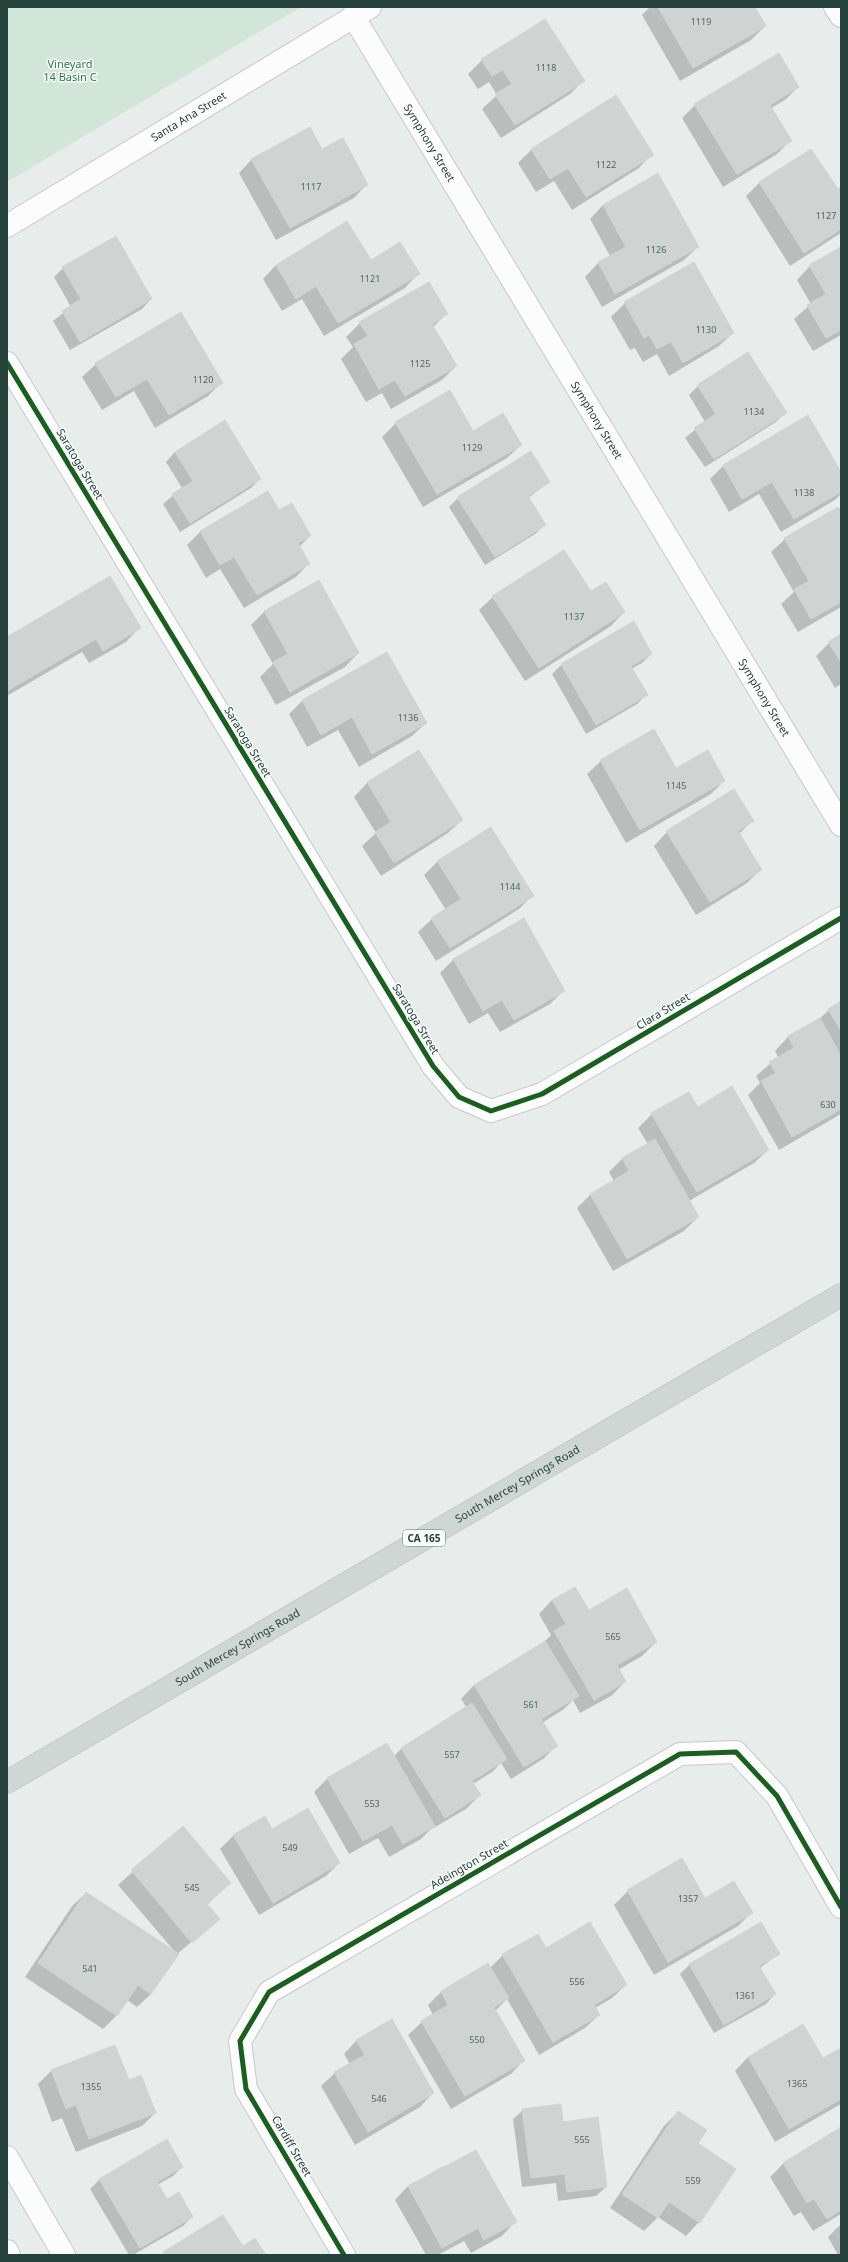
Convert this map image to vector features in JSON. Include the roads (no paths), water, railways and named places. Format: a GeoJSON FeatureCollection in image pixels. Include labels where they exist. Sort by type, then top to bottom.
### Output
{"type":"FeatureCollection","features":[{"type":"Feature","properties":{"kind":"main road","name":"South Mercey Springs Road"},"geometry":{"type":"LineString","coordinates":[[7,1782],[841,1295]]}},
{"type":"Feature","properties":{"kind":"street"},"geometry":{"type":"LineString","coordinates":[[835,7],[841,16]]}},
{"type":"Feature","properties":{"kind":"street","name":"Santa Ana Street"},"geometry":{"type":"LineString","coordinates":[[7,226],[362,11]]}},
{"type":"Feature","properties":{"kind":"street","name":"Symphony Street"},"geometry":{"type":"LineString","coordinates":[[362,11],[841,825]]}},
{"type":"Feature","properties":{"kind":"street","name":"Saratoga Street"},"geometry":{"type":"LineString","coordinates":[[7,363],[432,1066],[459,1097],[491,1111]]}},
{"type":"Feature","properties":{"kind":"street","name":"Clara Street"},"geometry":{"type":"LineString","coordinates":[[491,1111],[542,1094],[841,918]]}},
{"type":"Feature","properties":{"kind":"street","name":"Adeington Street"},"geometry":{"type":"LineString","coordinates":[[240,2041],[269,1992],[680,1754],[736,1752],[777,1796],[841,1907]]}},
{"type":"Feature","properties":{"kind":"street","name":"Cardiff Street"},"geometry":{"type":"LineString","coordinates":[[240,2041],[246,2089],[344,2255]]}},
{"type":"Feature","properties":{"kind":"street"},"geometry":{"type":"LineString","coordinates":[[7,2157],[64,2255]]}},
{"type":"Feature","properties":{"kind":"street"},"geometry":{"type":"LineString","coordinates":[[7,2251],[9,2255]]}},
{"type":"Feature","properties":{"kind":"park label","name":"Vineyard 14 Basin C"},"geometry":{"type":"Point","coordinates":[70,70]}}]}
